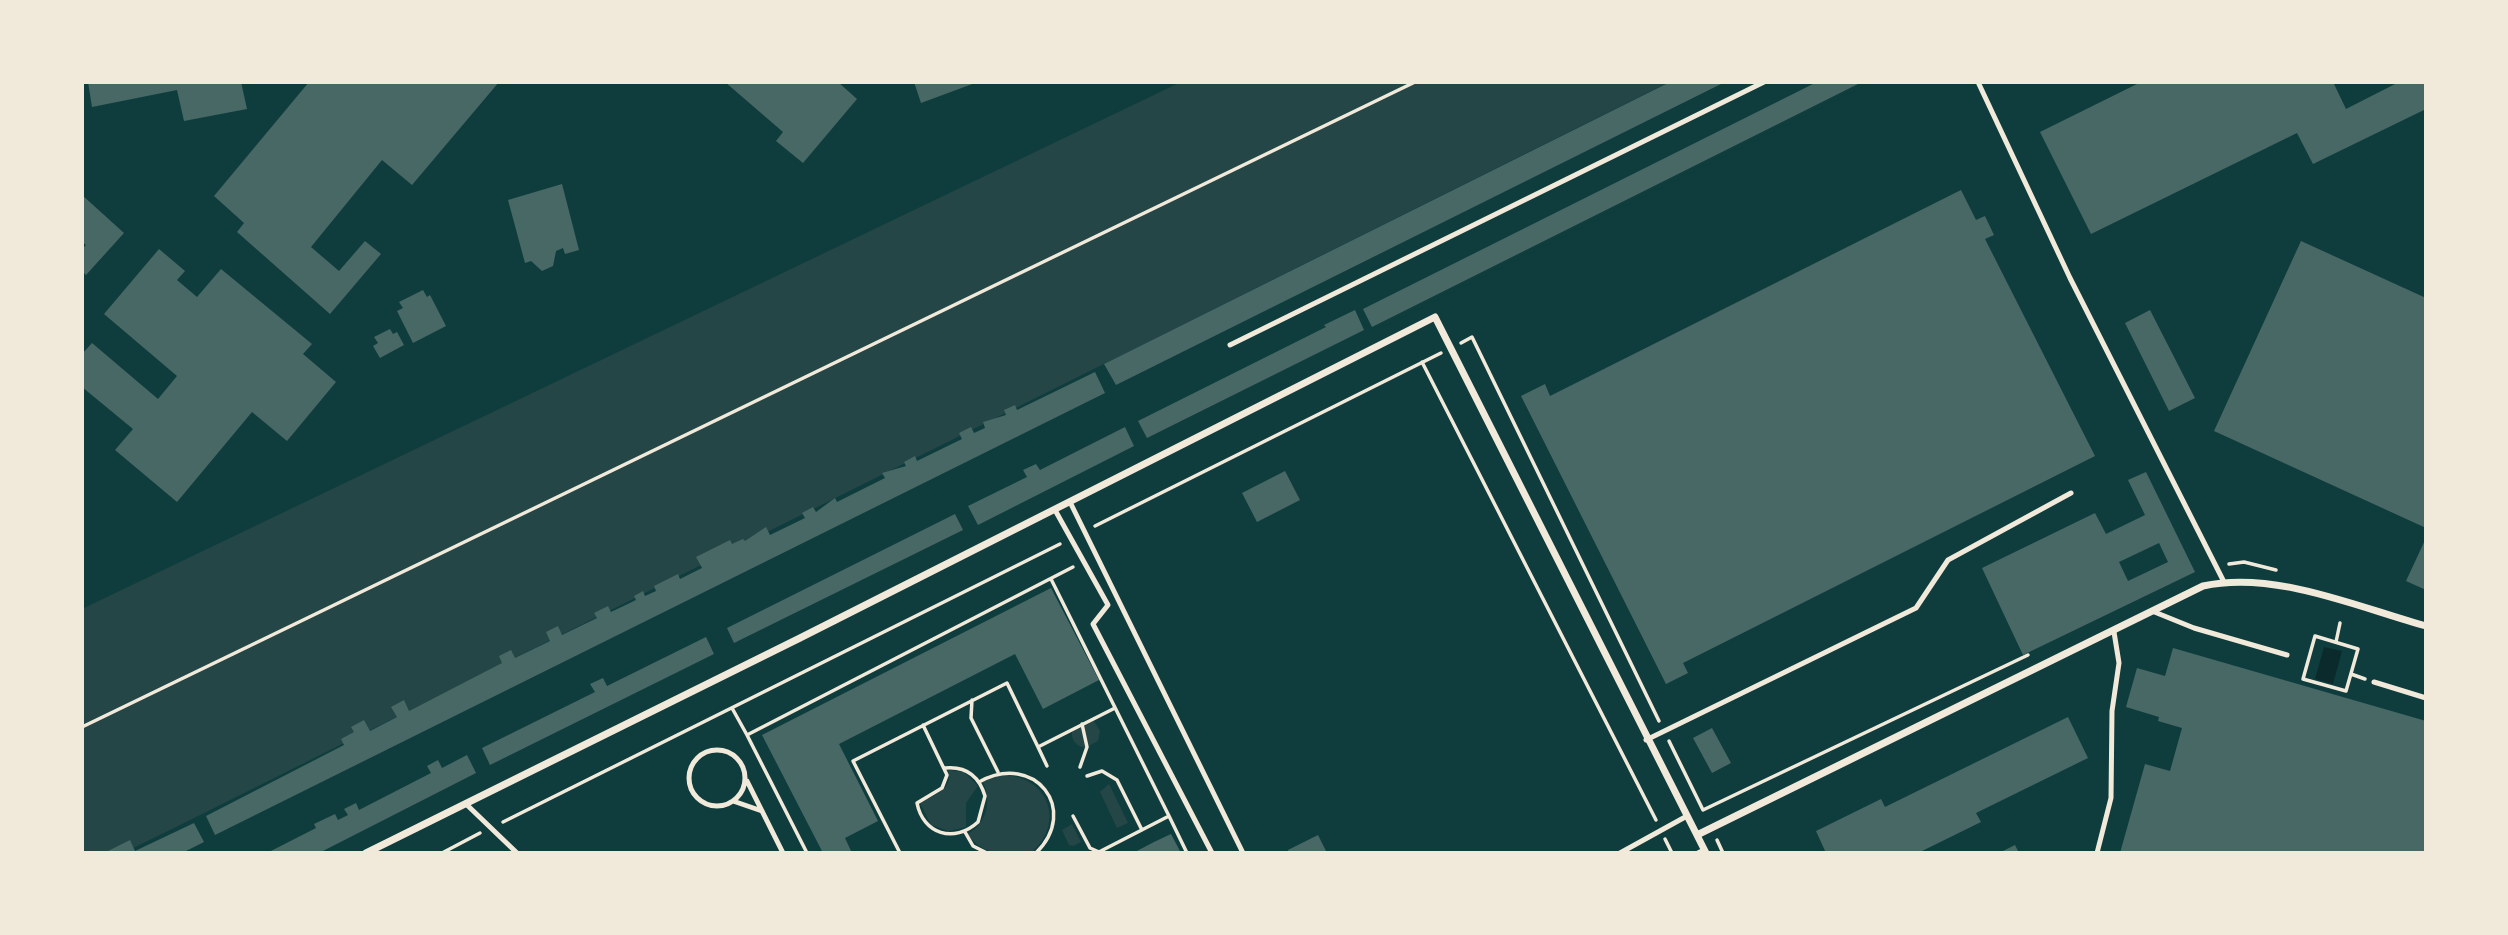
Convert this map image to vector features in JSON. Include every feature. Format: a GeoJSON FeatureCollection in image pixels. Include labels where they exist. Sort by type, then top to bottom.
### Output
{"type":"FeatureCollection","features":[{"type":"Feature","properties":{"kind":"street"},"geometry":{"type":"LineString","coordinates":[[366,853],[1055,510],[1435,317],[1646,740],[1697,835],[1703,852]]}},
{"type":"Feature","properties":{"kind":"street"},"geometry":{"type":"LineString","coordinates":[[1697,835],[2203,586],[2224,582],[2271,583],[2426,626]]}},
{"type":"Feature","properties":{"kind":"lane"},"geometry":{"type":"LineString","coordinates":[[1230,345],[1764,82]]}},
{"type":"Feature","properties":{"kind":"lane"},"geometry":{"type":"LineString","coordinates":[[1978,82],[2070,278],[2224,582]]}},
{"type":"Feature","properties":{"kind":"lane"},"geometry":{"type":"LineString","coordinates":[[1646,740],[1916,608],[1948,560],[2071,493]]}},
{"type":"Feature","properties":{"kind":"lane"},"geometry":{"type":"LineString","coordinates":[[1070,502],[1243,853]]}},
{"type":"Feature","properties":{"kind":"lane"},"geometry":{"type":"LineString","coordinates":[[1055,510],[1108,605],[1093,624],[1212,853]]}},
{"type":"Feature","properties":{"kind":"lane"},"geometry":{"type":"LineString","coordinates":[[2152,611],[2194,628],[2287,655]]}},
{"type":"Feature","properties":{"kind":"lane"},"geometry":{"type":"LineString","coordinates":[[2097,853],[2111,799],[2112,711],[2119,663],[2114,632]]}},
{"type":"Feature","properties":{"kind":"lane"},"geometry":{"type":"LineString","coordinates":[[2374,682],[2426,698]]}},
{"type":"Feature","properties":{"kind":"lane"},"geometry":{"type":"LineString","coordinates":[[762,811],[733,802],[717,806],[695,795],[689,780],[693,763],[705,752],[724,750],[740,761],[746,779],[762,811],[783,853]]}},
{"type":"Feature","properties":{"kind":"lane"},"geometry":{"type":"LineString","coordinates":[[733,802],[744,788],[746,779]]}},
{"type":"Feature","properties":{"kind":"lane"},"geometry":{"type":"LineString","coordinates":[[466,804],[517,853]]}},
{"type":"Feature","properties":{"kind":"lane"},"geometry":{"type":"LineString","coordinates":[[1620,853],[1686,816]]}},
{"type":"Feature","properties":{"kind":"path"},"geometry":{"type":"LineString","coordinates":[[82,727],[1415,82]]}},
{"type":"Feature","properties":{"kind":"path"},"geometry":{"type":"LineString","coordinates":[[1085,531],[1472,337],[1703,810]]}},
{"type":"Feature","properties":{"kind":"path"},"geometry":{"type":"LineString","coordinates":[[1422,362],[1672,853]]}},
{"type":"Feature","properties":{"kind":"path"},"geometry":{"type":"LineString","coordinates":[[442,853],[1071,538]]}},
{"type":"Feature","properties":{"kind":"path"},"geometry":{"type":"LineString","coordinates":[[747,736],[1084,562]]}},
{"type":"Feature","properties":{"kind":"path"},"geometry":{"type":"LineString","coordinates":[[1051,579],[1187,853]]}},
{"type":"Feature","properties":{"kind":"path"},"geometry":{"type":"LineString","coordinates":[[2336,642],[2340,623]]}},
{"type":"Feature","properties":{"kind":"path"},"geometry":{"type":"LineString","coordinates":[[2315,636],[2336,642],[2358,649],[2346,691],[2303,679],[2315,636]]}},
{"type":"Feature","properties":{"kind":"path"},"geometry":{"type":"LineString","coordinates":[[900,853],[853,761],[1007,683],[1047,766]]}},
{"type":"Feature","properties":{"kind":"path"},"geometry":{"type":"LineString","coordinates":[[972,700],[971,718],[998,772]]}},
{"type":"Feature","properties":{"kind":"path"},"geometry":{"type":"LineString","coordinates":[[732,708],[807,853]]}},
{"type":"Feature","properties":{"kind":"path"},"geometry":{"type":"LineString","coordinates":[[1038,747],[1115,708]]}},
{"type":"Feature","properties":{"kind":"path"},"geometry":{"type":"LineString","coordinates":[[1080,767],[1087,747],[1082,724]]}},
{"type":"Feature","properties":{"kind":"path"},"geometry":{"type":"LineString","coordinates":[[923,725],[946,768],[947,775],[942,788],[917,803],[919,811],[935,831],[953,835],[965,832],[978,822],[985,805],[979,782],[968,771],[946,768]]}},
{"type":"Feature","properties":{"kind":"path"},"geometry":{"type":"LineString","coordinates":[[1087,776],[1102,771],[1117,780],[1142,830]]}},
{"type":"Feature","properties":{"kind":"path"},"geometry":{"type":"LineString","coordinates":[[979,782],[998,772],[1018,772],[1028,776],[1045,790],[1051,801],[1053,823],[1044,844],[1036,853]]}},
{"type":"Feature","properties":{"kind":"path"},"geometry":{"type":"LineString","coordinates":[[1073,816],[1090,848],[1098,852],[1169,816]]}},
{"type":"Feature","properties":{"kind":"path"},"geometry":{"type":"LineString","coordinates":[[965,832],[975,851],[987,853]]}},
{"type":"Feature","properties":{"kind":"path"},"geometry":{"type":"LineString","coordinates":[[1717,841],[1723,853]]}},
{"type":"Feature","properties":{"kind":"shaded area"},"geometry":{"type":"Polygon","coordinates":[[[1181,82],[1667,83],[123,853],[82,853],[82,609],[1181,82]]]}},
{"type":"Feature","properties":{"kind":"shaded area"},"geometry":{"type":"Polygon","coordinates":[[[2324,647],[2342,651],[2333,684],[2315,679],[2324,647]]]}},
{"type":"Feature","properties":{"kind":"shaded area"},"geometry":{"type":"Polygon","coordinates":[[[1094,721],[1100,731],[1098,741],[1085,748],[1077,744],[1072,738],[1072,732],[1094,721]]]}},
{"type":"Feature","properties":{"kind":"shaded area"},"geometry":{"type":"Polygon","coordinates":[[[948,770],[964,772],[978,786],[966,803],[966,827],[949,831],[931,825],[920,803],[945,787],[949,777],[948,770]]]}},
{"type":"Feature","properties":{"kind":"shaded area"},"geometry":{"type":"Polygon","coordinates":[[[999,775],[1015,776],[1029,782],[1040,790],[1046,801],[1050,814],[1048,827],[1031,853],[987,850],[980,847],[968,834],[980,824],[986,811],[987,797],[983,782],[999,775]]]}},
{"type":"Feature","properties":{"kind":"shaded area"},"geometry":{"type":"Polygon","coordinates":[[[1109,784],[1128,823],[1117,828],[1100,792],[1109,784]]]}},
{"type":"Feature","properties":{"kind":"shaded area"},"geometry":{"type":"Polygon","coordinates":[[[1072,824],[1081,842],[1073,846],[1069,845],[1062,830],[1072,824]]]}},
{"type":"Feature","properties":{"kind":"building"},"geometry":{"type":"Polygon","coordinates":[[[88,82],[241,82],[247,109],[184,121],[177,90],[92,107],[88,82]]]}},
{"type":"Feature","properties":{"kind":"building"},"geometry":{"type":"Polygon","coordinates":[[[309,82],[499,82],[412,185],[382,160],[311,247],[339,271],[365,241],[381,254],[330,314],[237,232],[244,223],[214,196],[309,82]]]}},
{"type":"Feature","properties":{"kind":"building"},"geometry":{"type":"Polygon","coordinates":[[[725,82],[838,82],[857,99],[803,163],[776,141],[783,132],[725,82]]]}},
{"type":"Feature","properties":{"kind":"building"},"geometry":{"type":"Polygon","coordinates":[[[914,82],[975,82],[975,83],[921,103],[914,82]]]}},
{"type":"Feature","properties":{"kind":"building"},"geometry":{"type":"Polygon","coordinates":[[[1670,82],[1725,82],[1116,385],[1104,364],[1670,82]]]}},
{"type":"Feature","properties":{"kind":"building"},"geometry":{"type":"Polygon","coordinates":[[[1817,82],[1862,82],[1372,327],[1363,309],[1817,82]]]}},
{"type":"Feature","properties":{"kind":"building"},"geometry":{"type":"Polygon","coordinates":[[[2141,82],[2333,82],[2346,109],[2399,82],[2426,82],[2426,109],[2313,164],[2297,133],[2091,234],[2040,132],[2141,82]]]}},
{"type":"Feature","properties":{"kind":"building"},"geometry":{"type":"Polygon","coordinates":[[[562,184],[579,250],[565,254],[563,248],[556,251],[553,266],[542,271],[531,261],[525,263],[508,200],[562,184]]]}},
{"type":"Feature","properties":{"kind":"building"},"geometry":{"type":"Polygon","coordinates":[[[1961,190],[1976,220],[1985,216],[1994,235],[1985,239],[2095,456],[1683,663],[1688,673],[1666,684],[1521,396],[1545,384],[1550,396],[1961,190]]]}},
{"type":"Feature","properties":{"kind":"building"},"geometry":{"type":"Polygon","coordinates":[[[82,195],[124,233],[86,275],[82,271],[82,249],[86,245],[82,242],[82,195]]]}},
{"type":"Feature","properties":{"kind":"building"},"geometry":{"type":"Polygon","coordinates":[[[2301,241],[2426,298],[2426,528],[2214,431],[2301,241]]]}},
{"type":"Feature","properties":{"kind":"building"},"geometry":{"type":"Polygon","coordinates":[[[159,249],[185,271],[177,280],[197,297],[221,269],[312,344],[303,354],[336,382],[287,441],[252,412],[177,502],[115,450],[133,429],[82,387],[82,354],[92,343],[158,399],[177,376],[104,314],[159,249]]]}},
{"type":"Feature","properties":{"kind":"building"},"geometry":{"type":"Polygon","coordinates":[[[423,290],[427,297],[430,295],[446,326],[413,343],[397,311],[403,308],[399,302],[423,290]]]}},
{"type":"Feature","properties":{"kind":"building"},"geometry":{"type":"Polygon","coordinates":[[[1355,310],[1364,330],[1147,438],[1138,421],[1355,310]]]}},
{"type":"Feature","properties":{"kind":"building"},"geometry":{"type":"Polygon","coordinates":[[[2150,310],[2195,398],[2169,411],[2125,323],[2150,310]]]}},
{"type":"Feature","properties":{"kind":"building"},"geometry":{"type":"Polygon","coordinates":[[[390,329],[393,334],[397,332],[404,345],[380,358],[373,346],[378,343],[374,337],[390,329]]]}},
{"type":"Feature","properties":{"kind":"building"},"geometry":{"type":"Polygon","coordinates":[[[1095,372],[1105,393],[215,835],[206,816],[344,745],[341,739],[354,732],[351,727],[364,720],[370,731],[397,717],[391,707],[404,700],[409,711],[502,663],[499,656],[511,650],[515,658],[550,641],[546,632],[558,626],[562,635],[597,618],[594,613],[608,606],[611,612],[636,600],[634,596],[643,591],[645,596],[656,591],[654,586],[678,574],[680,579],[702,568],[696,557],[730,540],[732,544],[743,539],[745,541],[766,527],[770,535],[805,518],[802,513],[813,507],[816,512],[835,498],[837,502],[885,478],[882,473],[906,466],[904,462],[915,456],[917,461],[962,439],[959,433],[971,427],[974,433],[985,428],[983,422],[1006,415],[1004,410],[1015,405],[1017,410],[1095,372]]]}},
{"type":"Feature","properties":{"kind":"building"},"geometry":{"type":"Polygon","coordinates":[[[1125,427],[1134,446],[978,525],[968,506],[1027,477],[1023,470],[1036,464],[1040,470],[1125,427]]]}},
{"type":"Feature","properties":{"kind":"building"},"geometry":{"type":"Polygon","coordinates":[[[1285,471],[1300,500],[1257,522],[1242,493],[1285,471]]]}},
{"type":"Feature","properties":{"kind":"building"},"geometry":{"type":"Polygon","coordinates":[[[2146,472],[2195,572],[2023,655],[1982,568],[2095,513],[2106,534],[2145,515],[2128,480],[2146,472]],[[2159,543],[2119,562],[2128,581],[2168,562],[2159,543]]]}},
{"type":"Feature","properties":{"kind":"building"},"geometry":{"type":"Polygon","coordinates":[[[955,514],[963,530],[734,643],[727,628],[955,514]]]}},
{"type":"Feature","properties":{"kind":"building"},"geometry":{"type":"Polygon","coordinates":[[[2426,538],[2426,590],[2406,581],[2426,538]]]}},
{"type":"Feature","properties":{"kind":"building"},"geometry":{"type":"Polygon","coordinates":[[[1051,588],[1099,680],[1043,709],[1015,654],[839,744],[878,821],[845,838],[852,853],[823,853],[762,735],[1051,588]]]}},
{"type":"Feature","properties":{"kind":"building"},"geometry":{"type":"Polygon","coordinates":[[[706,637],[714,654],[490,765],[482,748],[595,692],[590,684],[603,678],[607,686],[706,637]]]}},
{"type":"Feature","properties":{"kind":"building"},"geometry":{"type":"Polygon","coordinates":[[[2173,648],[2426,721],[2426,853],[2120,853],[2145,764],[2170,771],[2182,728],[2158,721],[2159,717],[2126,707],[2137,668],[2165,676],[2173,648]]]}},
{"type":"Feature","properties":{"kind":"building"},"geometry":{"type":"Polygon","coordinates":[[[2068,717],[2088,758],[1976,813],[1981,822],[1918,853],[1826,853],[1816,831],[1881,799],[1885,807],[2068,717]]]}},
{"type":"Feature","properties":{"kind":"building"},"geometry":{"type":"Polygon","coordinates":[[[1712,728],[1731,763],[1712,773],[1693,738],[1712,728]]]}},
{"type":"Feature","properties":{"kind":"building"},"geometry":{"type":"Polygon","coordinates":[[[467,755],[476,773],[319,853],[267,853],[316,828],[314,824],[335,814],[338,820],[348,815],[344,809],[356,803],[359,810],[431,773],[427,766],[438,760],[442,768],[467,755]]]}},
{"type":"Feature","properties":{"kind":"building"},"geometry":{"type":"Polygon","coordinates":[[[194,823],[204,842],[182,853],[104,853],[130,840],[135,851],[194,823]]]}},
{"type":"Feature","properties":{"kind":"building"},"geometry":{"type":"Polygon","coordinates":[[[1171,834],[1181,853],[1133,853],[1154,842],[1171,834]]]}},
{"type":"Feature","properties":{"kind":"building"},"geometry":{"type":"Polygon","coordinates":[[[1318,835],[1327,853],[1289,853],[1288,850],[1318,835]]]}},
{"type":"Feature","properties":{"kind":"building"},"geometry":{"type":"Polygon","coordinates":[[[2015,845],[2019,853],[1999,853],[2015,845]]]}}]}
